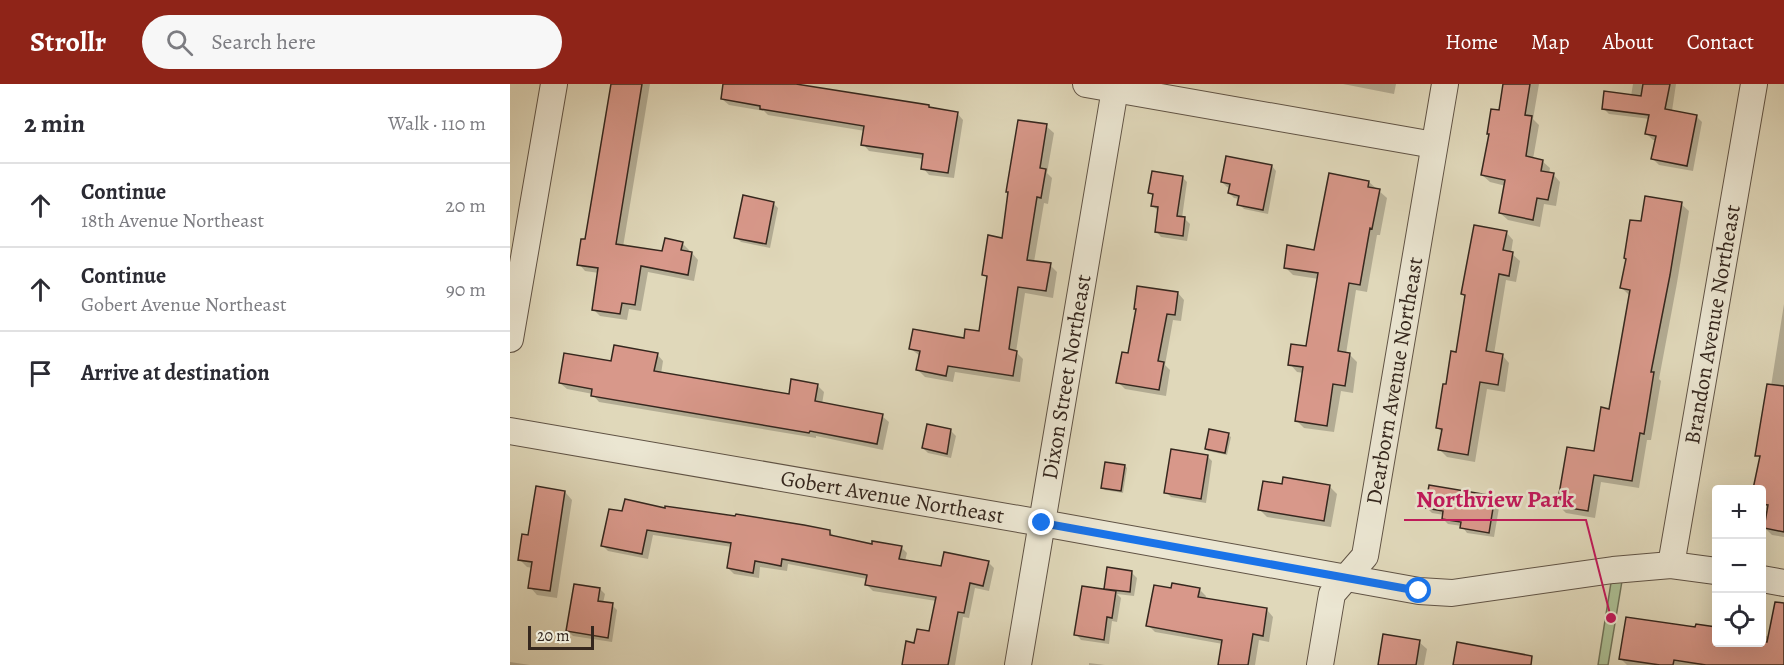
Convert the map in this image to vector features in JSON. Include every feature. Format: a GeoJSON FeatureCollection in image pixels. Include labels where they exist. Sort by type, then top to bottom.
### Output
{"type":"FeatureCollection","features":[{"type":"Feature","properties":{"kind":"street"},"geometry":{"type":"LineString","coordinates":[[510,339],[554,84]]}},
{"type":"Feature","properties":{"kind":"street"},"geometry":{"type":"LineString","coordinates":[[1086,84],[1434,145]]}},
{"type":"Feature","properties":{"kind":"street","name":"Dearborn Avenue Northeast"},"geometry":{"type":"LineString","coordinates":[[1320,665],[1332,594],[1365,556],[1445,84]]}},
{"type":"Feature","properties":{"kind":"street","name":"Brandon Avenue Northeast"},"geometry":{"type":"LineString","coordinates":[[1671,566],[1754,84]]}},
{"type":"Feature","properties":{"kind":"street","name":"Dixon Street Northeast"},"geometry":{"type":"LineString","coordinates":[[1018,665],[1115,89]]}},
{"type":"Feature","properties":{"kind":"street","name":"Gobert Avenue Northeast"},"geometry":{"type":"LineString","coordinates":[[510,431],[1419,591],[1452,593],[1624,569],[1671,566],[1712,571]]}},
{"type":"Feature","properties":{"kind":"street"},"geometry":{"type":"LineString","coordinates":[[1766,580],[1784,583]]}},
{"type":"Feature","properties":{"kind":"green space"},"geometry":{"type":"Polygon","coordinates":[[[1624,569],[1608,665],[1598,665],[1613,570],[1624,569]]]}},
{"type":"Feature","properties":{"kind":"building"},"geometry":{"type":"Polygon","coordinates":[[[611,84],[642,84],[616,244],[662,251],[665,238],[683,242],[681,250],[692,252],[688,275],[641,266],[635,305],[622,303],[620,314],[592,310],[598,268],[577,265],[581,239],[585,239],[611,84]]]}},
{"type":"Feature","properties":{"kind":"building"},"geometry":{"type":"Polygon","coordinates":[[[723,84],[796,84],[929,105],[929,107],[958,112],[948,173],[921,169],[923,154],[861,145],[864,126],[760,109],[760,106],[721,99],[723,84]]]}},
{"type":"Feature","properties":{"kind":"building"},"geometry":{"type":"Polygon","coordinates":[[[1503,84],[1530,84],[1525,115],[1532,116],[1526,156],[1543,160],[1541,171],[1554,173],[1548,200],[1537,198],[1533,220],[1499,213],[1505,180],[1481,175],[1491,109],[1499,110],[1503,84]]]}},
{"type":"Feature","properties":{"kind":"building"},"geometry":{"type":"Polygon","coordinates":[[[1643,84],[1670,84],[1665,109],[1697,115],[1687,166],[1651,159],[1656,136],[1645,134],[1649,115],[1602,109],[1604,91],[1641,96],[1643,84]]]}},
{"type":"Feature","properties":{"kind":"building"},"geometry":{"type":"Polygon","coordinates":[[[1018,120],[1047,124],[1040,168],[1046,169],[1041,198],[1037,197],[1027,260],[1051,263],[1046,291],[1018,287],[1009,349],[1017,351],[1013,376],[948,366],[946,376],[916,370],[920,351],[909,349],[913,329],[964,338],[965,329],[979,331],[987,276],[982,275],[988,235],[1002,238],[1008,192],[1006,192],[1018,120]]]}},
{"type":"Feature","properties":{"kind":"building"},"geometry":{"type":"Polygon","coordinates":[[[1226,156],[1272,165],[1263,210],[1237,205],[1239,196],[1228,193],[1230,184],[1221,182],[1226,156]]]}},
{"type":"Feature","properties":{"kind":"building"},"geometry":{"type":"Polygon","coordinates":[[[1152,171],[1183,176],[1177,216],[1185,217],[1183,236],[1155,232],[1158,207],[1151,206],[1153,194],[1148,193],[1152,171]]]}},
{"type":"Feature","properties":{"kind":"building"},"geometry":{"type":"Polygon","coordinates":[[[1329,173],[1369,181],[1368,187],[1380,189],[1372,229],[1370,228],[1360,285],[1349,283],[1338,351],[1350,353],[1345,386],[1333,384],[1327,426],[1295,421],[1303,367],[1288,365],[1291,344],[1306,346],[1318,273],[1284,268],[1287,245],[1314,250],[1329,173]]]}},
{"type":"Feature","properties":{"kind":"building"},"geometry":{"type":"Polygon","coordinates":[[[743,195],[774,202],[766,244],[734,238],[743,195]]]}},
{"type":"Feature","properties":{"kind":"building"},"geometry":{"type":"Polygon","coordinates":[[[1645,196],[1682,202],[1651,372],[1654,372],[1644,434],[1640,433],[1632,481],[1594,475],[1588,511],[1557,506],[1567,447],[1594,451],[1601,407],[1609,409],[1630,290],[1620,288],[1630,220],[1641,221],[1645,196]]]}},
{"type":"Feature","properties":{"kind":"building"},"geometry":{"type":"Polygon","coordinates":[[[1474,225],[1507,231],[1503,250],[1513,252],[1509,276],[1499,274],[1486,351],[1503,354],[1498,385],[1480,382],[1468,455],[1438,450],[1442,429],[1436,428],[1451,351],[1456,352],[1465,295],[1461,294],[1474,225]]]}},
{"type":"Feature","properties":{"kind":"building"},"geometry":{"type":"Polygon","coordinates":[[[1137,286],[1178,292],[1175,315],[1167,314],[1158,361],[1164,362],[1159,390],[1116,383],[1122,352],[1128,353],[1136,309],[1134,309],[1137,286]]]}},
{"type":"Feature","properties":{"kind":"building"},"geometry":{"type":"Polygon","coordinates":[[[614,345],[658,353],[654,371],[789,394],[791,379],[818,384],[815,401],[883,414],[877,444],[591,396],[592,389],[559,383],[564,353],[611,361],[614,345]]]}},
{"type":"Feature","properties":{"kind":"building"},"geometry":{"type":"Polygon","coordinates":[[[1767,384],[1784,386],[1784,532],[1766,528],[1768,505],[1766,505],[1766,485],[1754,485],[1760,456],[1755,456],[1767,384]]]}},
{"type":"Feature","properties":{"kind":"building"},"geometry":{"type":"Polygon","coordinates":[[[927,424],[951,429],[947,454],[922,448],[927,424]]]}},
{"type":"Feature","properties":{"kind":"building"},"geometry":{"type":"Polygon","coordinates":[[[1209,429],[1229,433],[1225,453],[1205,449],[1209,429]]]}},
{"type":"Feature","properties":{"kind":"building"},"geometry":{"type":"Polygon","coordinates":[[[1171,449],[1208,455],[1201,499],[1164,493],[1171,449]]]}},
{"type":"Feature","properties":{"kind":"building"},"geometry":{"type":"Polygon","coordinates":[[[1105,462],[1125,465],[1121,491],[1101,488],[1105,462]]]}},
{"type":"Feature","properties":{"kind":"building"},"geometry":{"type":"Polygon","coordinates":[[[1283,477],[1330,485],[1324,521],[1258,510],[1263,481],[1282,484],[1283,477]]]}},
{"type":"Feature","properties":{"kind":"building"},"geometry":{"type":"Polygon","coordinates":[[[1429,485],[1495,496],[1489,533],[1460,528],[1461,522],[1442,519],[1443,511],[1425,508],[1429,485]]]}},
{"type":"Feature","properties":{"kind":"building"},"geometry":{"type":"Polygon","coordinates":[[[536,486],[565,491],[550,591],[528,588],[532,562],[518,560],[522,534],[528,535],[536,486]]]}},
{"type":"Feature","properties":{"kind":"building"},"geometry":{"type":"Polygon","coordinates":[[[625,499],[665,508],[665,506],[735,516],[736,514],[830,530],[830,535],[872,544],[872,541],[902,546],[899,559],[941,566],[944,552],[989,561],[983,586],[970,583],[964,613],[958,612],[948,665],[902,665],[906,641],[914,643],[917,629],[929,631],[936,597],[865,585],[867,575],[782,559],[781,566],[755,561],[753,573],[727,568],[731,543],[647,530],[642,554],[601,546],[609,509],[622,511],[625,499]]]}},
{"type":"Feature","properties":{"kind":"building"},"geometry":{"type":"Polygon","coordinates":[[[1107,567],[1132,571],[1130,592],[1104,589],[1107,567]]]}},
{"type":"Feature","properties":{"kind":"building"},"geometry":{"type":"Polygon","coordinates":[[[1172,583],[1200,588],[1198,597],[1267,608],[1263,636],[1253,634],[1248,665],[1218,665],[1222,640],[1146,626],[1154,585],[1171,588],[1172,583]]]}},
{"type":"Feature","properties":{"kind":"building"},"geometry":{"type":"Polygon","coordinates":[[[574,584],[600,588],[598,601],[613,603],[608,638],[566,631],[574,584]]]}},
{"type":"Feature","properties":{"kind":"building"},"geometry":{"type":"Polygon","coordinates":[[[1082,586],[1116,591],[1112,618],[1107,617],[1104,640],[1074,635],[1082,586]]]}},
{"type":"Feature","properties":{"kind":"building"},"geometry":{"type":"Polygon","coordinates":[[[1775,602],[1784,603],[1784,665],[1706,665],[1674,660],[1673,665],[1660,665],[1619,659],[1626,617],[1695,627],[1696,624],[1712,626],[1712,647],[1766,647],[1775,602]]]}},
{"type":"Feature","properties":{"kind":"building"},"geometry":{"type":"Polygon","coordinates":[[[1383,634],[1420,640],[1416,665],[1378,665],[1383,634]]]}},
{"type":"Feature","properties":{"kind":"building"},"geometry":{"type":"Polygon","coordinates":[[[1457,642],[1532,656],[1531,665],[1453,665],[1457,642]]]}},
{"type":"Feature","properties":{"kind":"place","name":"Northview Park"},"geometry":{"type":"Point","coordinates":[1611,618]}},
{"type":"Feature","properties":{"kind":"route"},"geometry":{"type":"LineString","coordinates":[[1042,523],[1419,591]]}}]}
